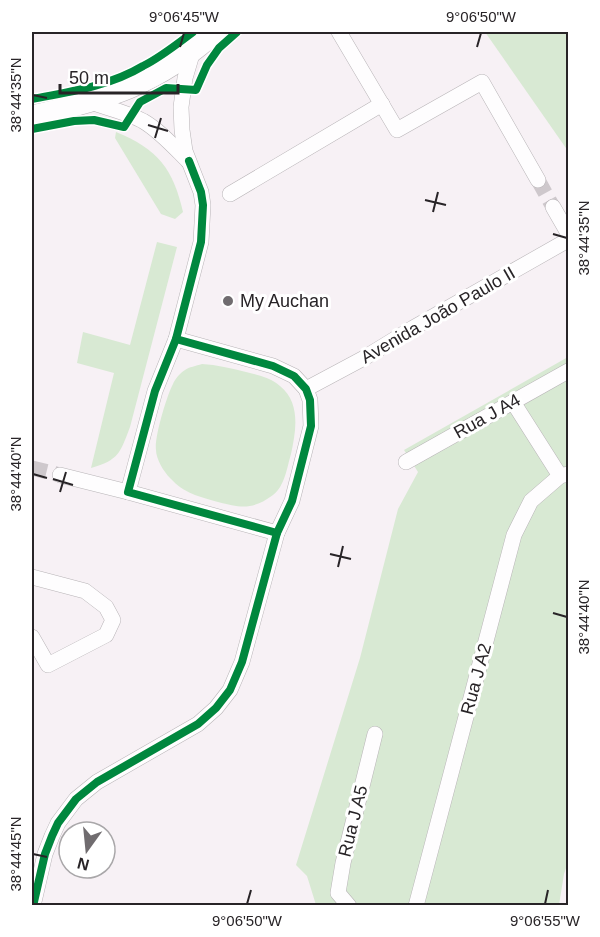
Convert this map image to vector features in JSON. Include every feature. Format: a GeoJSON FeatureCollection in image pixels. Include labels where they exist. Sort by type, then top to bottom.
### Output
{"type":"FeatureCollection","features":[{"type":"Feature","properties":{"kind":"main road"},"geometry":{"type":"LineString","coordinates":[[32,116],[90,102],[148,80],[172,66],[216,32]]}},
{"type":"Feature","properties":{"kind":"street"},"geometry":{"type":"LineString","coordinates":[[339,32],[397,130],[482,82],[538,180]]}},
{"type":"Feature","properties":{"kind":"street"},"geometry":{"type":"LineString","coordinates":[[128,492],[155,391],[176,339],[201,243],[203,205],[182,130],[181,107],[185,78],[193,51]]}},
{"type":"Feature","properties":{"kind":"street"},"geometry":{"type":"LineString","coordinates":[[90,102],[142,121],[189,161]]}},
{"type":"Feature","properties":{"kind":"street"},"geometry":{"type":"LineString","coordinates":[[230,194],[382,104]]}},
{"type":"Feature","properties":{"kind":"street"},"geometry":{"type":"LineString","coordinates":[[554,207],[568,233]]}},
{"type":"Feature","properties":{"kind":"street","name":"Avenida João Paulo II"},"geometry":{"type":"LineString","coordinates":[[306,389],[568,240]]}},
{"type":"Feature","properties":{"kind":"street"},"geometry":{"type":"LineString","coordinates":[[33,906],[45,854],[52,836],[58,823],[76,799],[97,782],[198,723],[216,708],[230,690],[242,662],[277,533],[291,501],[311,426],[310,400],[306,389],[294,376],[284,370],[176,339]]}},
{"type":"Feature","properties":{"kind":"street","name":"Rua J A4"},"geometry":{"type":"LineString","coordinates":[[406,462],[568,371]]}},
{"type":"Feature","properties":{"kind":"street"},"geometry":{"type":"LineString","coordinates":[[513,402],[564,475]]}},
{"type":"Feature","properties":{"kind":"street"},"geometry":{"type":"LineString","coordinates":[[60,475],[277,533]]}},
{"type":"Feature","properties":{"kind":"street","name":"Rua J A2"},"geometry":{"type":"LineString","coordinates":[[416,906],[514,535],[531,501],[564,475]]}},
{"type":"Feature","properties":{"kind":"street"},"geometry":{"type":"LineString","coordinates":[[32,577],[85,591],[106,607],[113,620],[106,635],[48,665],[32,637]]}},
{"type":"Feature","properties":{"kind":"street","name":"Rua J A5"},"geometry":{"type":"LineString","coordinates":[[350,906],[338,893],[343,863],[375,734]]}},
{"type":"Feature","properties":{"kind":"green space"},"geometry":{"type":"Polygon","coordinates":[[[485,32],[568,32],[568,151],[485,32]]]}},
{"type":"Feature","properties":{"kind":"green space"},"geometry":{"type":"Polygon","coordinates":[[[116,132],[143,146],[162,162],[174,184],[183,212],[175,219],[161,214],[115,138],[116,132]]]}},
{"type":"Feature","properties":{"kind":"green space"},"geometry":{"type":"Polygon","coordinates":[[[157,242],[177,247],[130,427],[117,454],[107,462],[91,468],[114,373],[77,363],[83,332],[130,345],[157,242]]]}},
{"type":"Feature","properties":{"kind":"green space"},"geometry":{"type":"Polygon","coordinates":[[[568,357],[568,862],[559,905],[316,905],[307,876],[296,865],[360,658],[398,509],[418,472],[404,450],[568,357]]]}},
{"type":"Feature","properties":{"kind":"green space"},"geometry":{"type":"Polygon","coordinates":[[[202,364],[229,368],[268,379],[280,386],[291,401],[295,427],[291,454],[280,487],[266,500],[253,505],[233,506],[192,494],[170,478],[159,461],[156,454],[157,436],[170,390],[176,378],[183,371],[202,364]]]}},
{"type":"Feature","properties":{"kind":"tunnel"},"geometry":{"type":"LineString","coordinates":[[538,180],[553,207]]}},
{"type":"Feature","properties":{"kind":"tunnel"},"geometry":{"type":"LineString","coordinates":[[32,468],[60,475]]}},
{"type":"Feature","properties":{"kind":"cycle path"},"geometry":{"type":"LineString","coordinates":[[32,99],[117,79],[156,59],[193,32]]}},
{"type":"Feature","properties":{"kind":"cycle path"},"geometry":{"type":"LineString","coordinates":[[32,129],[74,121],[94,120],[124,127],[140,102],[166,88],[196,90],[207,65],[219,48],[237,32]]}},
{"type":"Feature","properties":{"kind":"cycle path"},"geometry":{"type":"LineString","coordinates":[[189,161],[201,192],[203,205],[201,242],[176,339],[155,391],[128,492],[277,533]]}},
{"type":"Feature","properties":{"kind":"cycle path"},"geometry":{"type":"LineString","coordinates":[[33,906],[45,854],[52,836],[58,823],[76,799],[97,782],[198,724],[216,708],[230,690],[242,662],[277,533],[292,501],[311,426],[310,400],[306,389],[294,376],[273,366],[176,339]]}},
{"type":"Feature","properties":{"kind":"place","name":"My Auchan"},"geometry":{"type":"Point","coordinates":[228,301]}}]}
